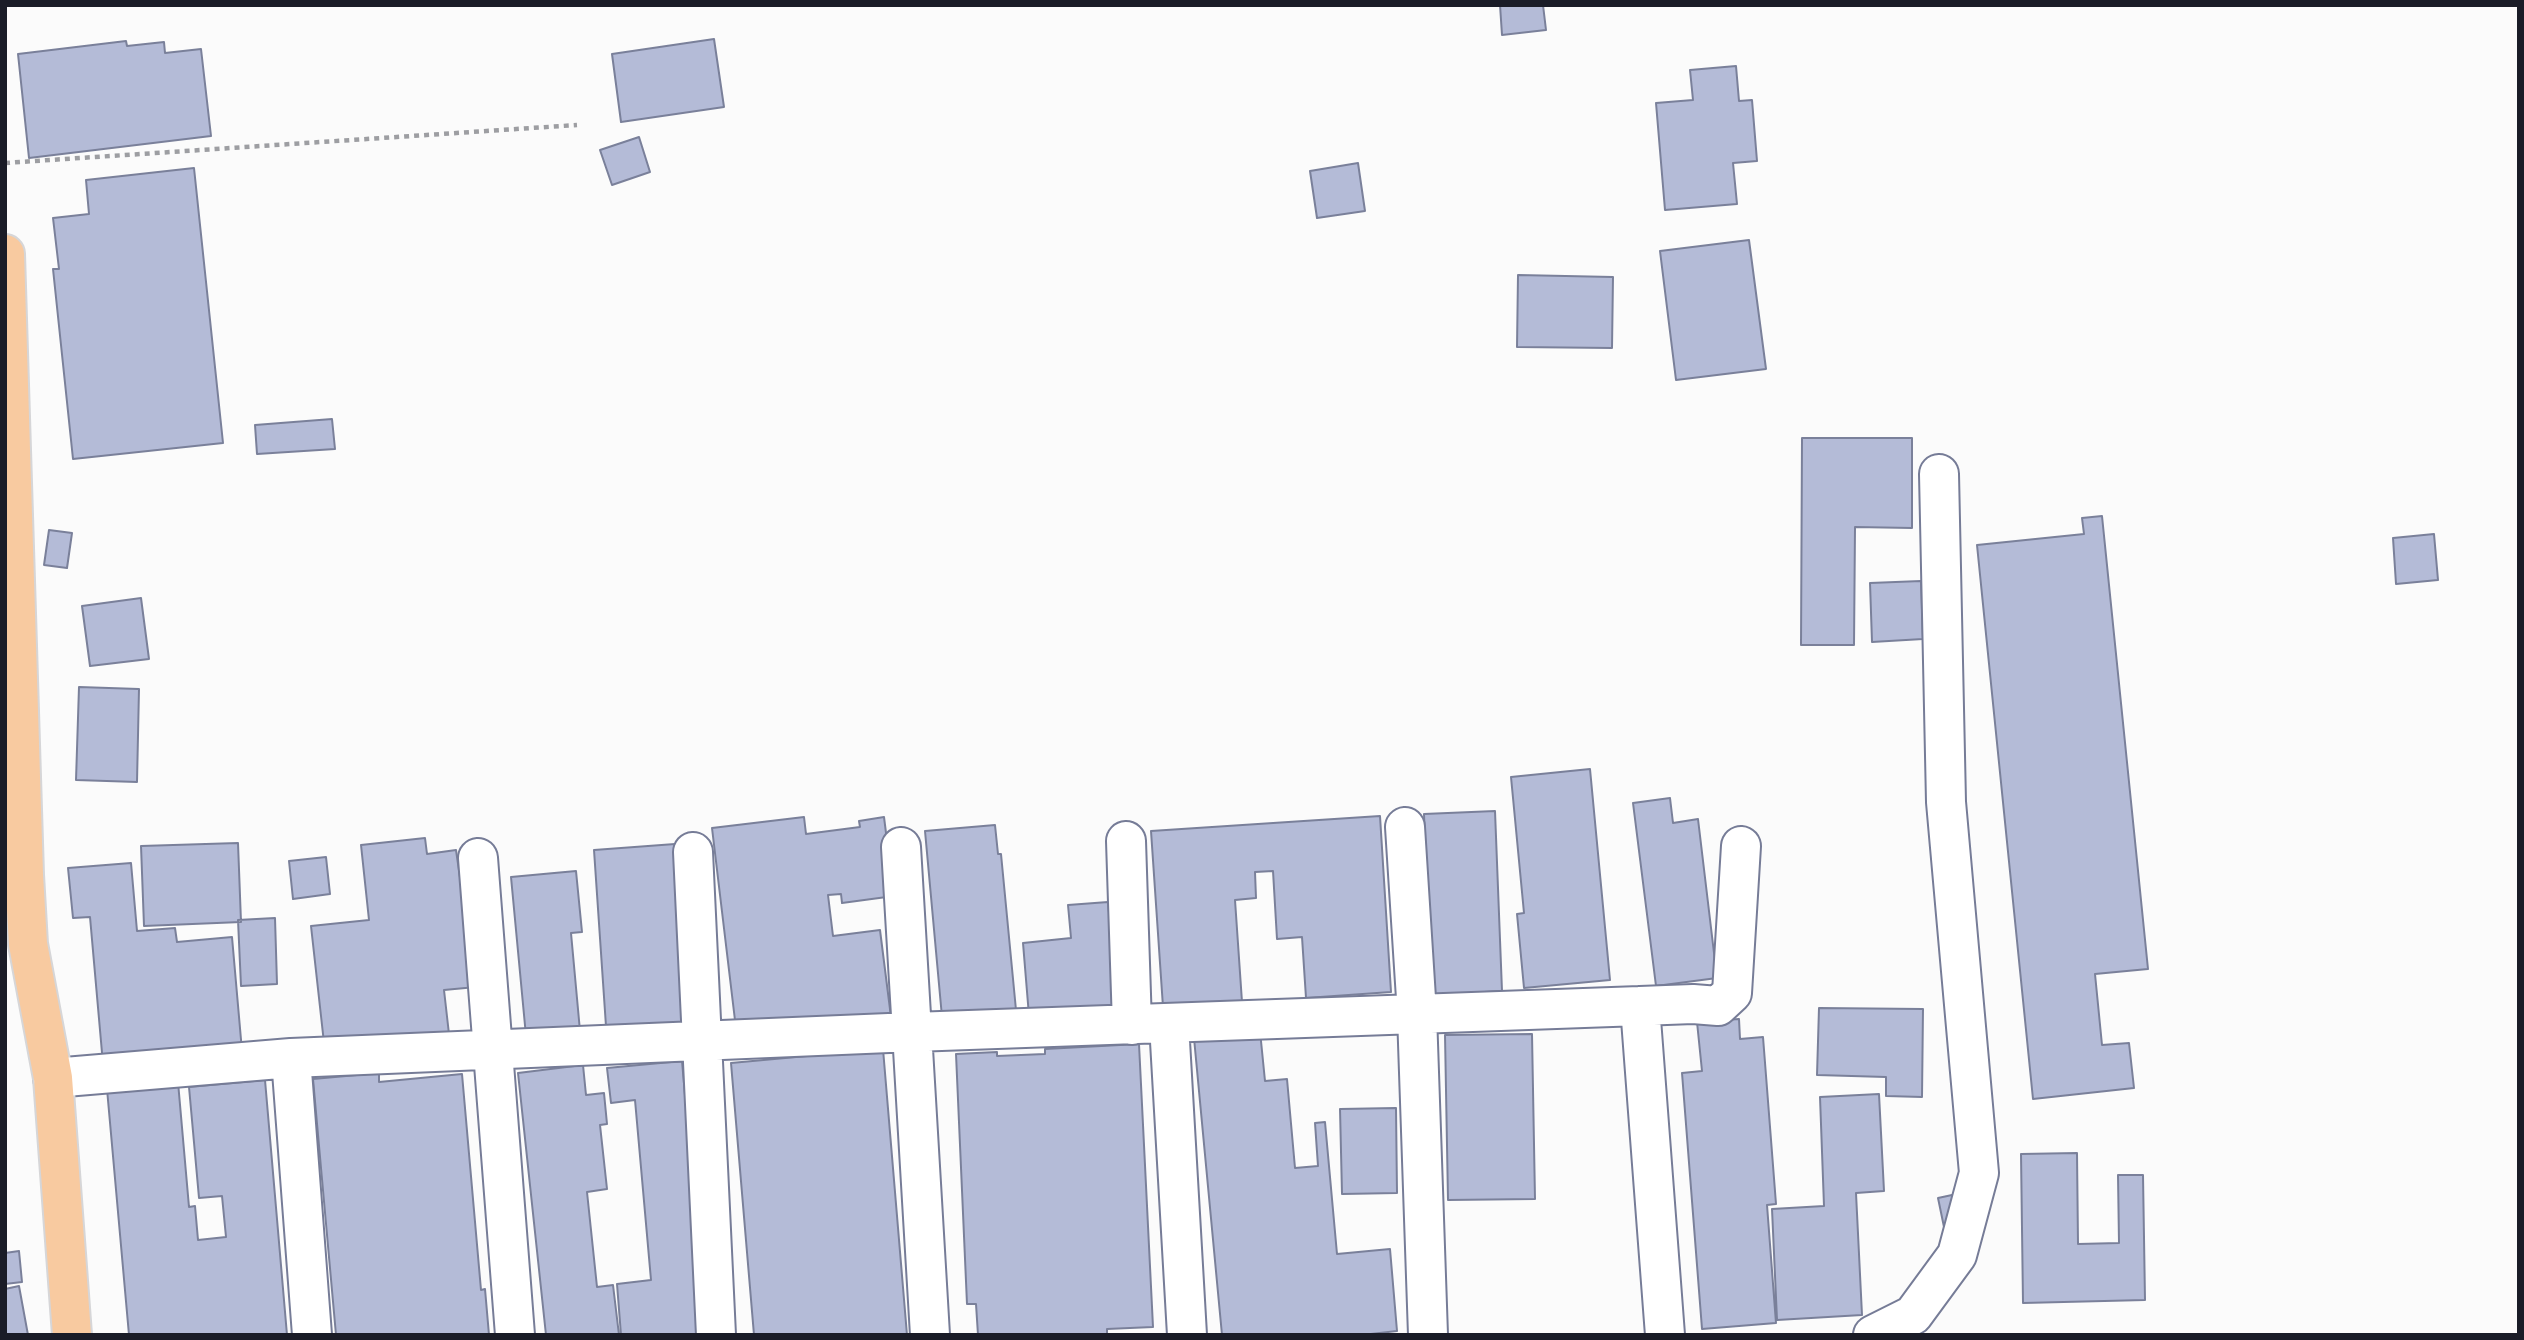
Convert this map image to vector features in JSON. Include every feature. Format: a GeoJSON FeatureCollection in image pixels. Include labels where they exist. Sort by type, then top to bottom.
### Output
{"type":"FeatureCollection","features":[{"type":"Feature","properties":{"kind":"main road"},"geometry":{"type":"LineString","coordinates":[[5,254],[8,444],[28,944],[52,1079],[72,1335]]}},
{"type":"Feature","properties":{"kind":"street"},"geometry":{"type":"LineString","coordinates":[[1873,1335],[1913,1315],[1957,1255],[1979,1173],[1946,802],[1939,474]]}},
{"type":"Feature","properties":{"kind":"street"},"geometry":{"type":"LineString","coordinates":[[1405,827],[1417,1014],[1428,1335]]}},
{"type":"Feature","properties":{"kind":"street"},"geometry":{"type":"LineString","coordinates":[[1126,841],[1187,1335]]}},
{"type":"Feature","properties":{"kind":"street"},"geometry":{"type":"LineString","coordinates":[[52,1079],[291,1058],[912,1032],[1640,1006],[1718,1006],[1732,993],[1741,846]]}},
{"type":"Feature","properties":{"kind":"street"},"geometry":{"type":"LineString","coordinates":[[901,847],[930,1335]]}},
{"type":"Feature","properties":{"kind":"street"},"geometry":{"type":"LineString","coordinates":[[693,852],[716,1335]]}},
{"type":"Feature","properties":{"kind":"street"},"geometry":{"type":"LineString","coordinates":[[478,858],[515,1335]]}},
{"type":"Feature","properties":{"kind":"street"},"geometry":{"type":"LineString","coordinates":[[1640,1006],[1665,1335]]}},
{"type":"Feature","properties":{"kind":"street"},"geometry":{"type":"LineString","coordinates":[[291,1058],[312,1335]]}},
{"type":"Feature","properties":{"kind":"path"},"geometry":{"type":"LineString","coordinates":[[5,163],[577,125]]}},
{"type":"Feature","properties":{"kind":"building"},"geometry":{"type":"Polygon","coordinates":[[[1500,5],[1543,5],[1546,30],[1502,35],[1500,5]]]}},
{"type":"Feature","properties":{"kind":"building"},"geometry":{"type":"Polygon","coordinates":[[[714,39],[724,107],[621,122],[612,54],[714,39]]]}},
{"type":"Feature","properties":{"kind":"building"},"geometry":{"type":"Polygon","coordinates":[[[126,41],[127,46],[164,42],[165,53],[201,49],[211,136],[29,158],[18,54],[126,41]]]}},
{"type":"Feature","properties":{"kind":"building"},"geometry":{"type":"Polygon","coordinates":[[[1736,66],[1739,101],[1752,100],[1757,161],[1733,163],[1737,204],[1665,210],[1656,103],[1693,100],[1690,70],[1736,66]]]}},
{"type":"Feature","properties":{"kind":"building"},"geometry":{"type":"Polygon","coordinates":[[[639,137],[650,172],[612,185],[600,150],[639,137]]]}},
{"type":"Feature","properties":{"kind":"building"},"geometry":{"type":"Polygon","coordinates":[[[1358,163],[1365,211],[1317,218],[1310,171],[1358,163]]]}},
{"type":"Feature","properties":{"kind":"building"},"geometry":{"type":"Polygon","coordinates":[[[194,168],[223,443],[73,459],[53,269],[59,269],[53,218],[89,214],[86,180],[194,168]]]}},
{"type":"Feature","properties":{"kind":"building"},"geometry":{"type":"Polygon","coordinates":[[[1749,240],[1766,369],[1676,380],[1660,251],[1749,240]]]}},
{"type":"Feature","properties":{"kind":"building"},"geometry":{"type":"Polygon","coordinates":[[[1518,275],[1613,277],[1612,348],[1517,347],[1518,275]]]}},
{"type":"Feature","properties":{"kind":"building"},"geometry":{"type":"Polygon","coordinates":[[[332,419],[335,449],[257,454],[255,425],[332,419]]]}},
{"type":"Feature","properties":{"kind":"building"},"geometry":{"type":"Polygon","coordinates":[[[1802,438],[1912,438],[1912,528],[1855,527],[1854,645],[1801,645],[1802,438]]]}},
{"type":"Feature","properties":{"kind":"building"},"geometry":{"type":"Polygon","coordinates":[[[2102,516],[2148,969],[2095,974],[2102,1045],[2129,1043],[2134,1088],[2033,1099],[1977,545],[2084,534],[2082,518],[2102,516]]]}},
{"type":"Feature","properties":{"kind":"building"},"geometry":{"type":"Polygon","coordinates":[[[49,530],[72,533],[67,568],[44,565],[49,530]]]}},
{"type":"Feature","properties":{"kind":"building"},"geometry":{"type":"Polygon","coordinates":[[[2434,534],[2438,580],[2396,584],[2393,538],[2434,534]]]}},
{"type":"Feature","properties":{"kind":"building"},"geometry":{"type":"Polygon","coordinates":[[[1921,581],[1923,639],[1872,642],[1870,583],[1921,581]]]}},
{"type":"Feature","properties":{"kind":"building"},"geometry":{"type":"Polygon","coordinates":[[[141,598],[149,659],[90,666],[82,606],[141,598]]]}},
{"type":"Feature","properties":{"kind":"building"},"geometry":{"type":"Polygon","coordinates":[[[79,687],[139,689],[137,782],[76,780],[79,687]]]}},
{"type":"Feature","properties":{"kind":"building"},"geometry":{"type":"Polygon","coordinates":[[[1590,769],[1610,980],[1524,988],[1517,914],[1524,913],[1511,777],[1590,769]]]}},
{"type":"Feature","properties":{"kind":"building"},"geometry":{"type":"Polygon","coordinates":[[[1670,798],[1673,823],[1698,819],[1717,978],[1656,986],[1633,803],[1670,798]]]}},
{"type":"Feature","properties":{"kind":"building"},"geometry":{"type":"Polygon","coordinates":[[[1495,811],[1502,991],[1431,995],[1424,814],[1495,811]]]}},
{"type":"Feature","properties":{"kind":"building"},"geometry":{"type":"Polygon","coordinates":[[[1380,816],[1391,992],[1306,998],[1302,937],[1277,939],[1273,871],[1255,872],[1256,898],[1235,900],[1242,1002],[1163,1007],[1151,831],[1380,816]]]}},
{"type":"Feature","properties":{"kind":"building"},"geometry":{"type":"Polygon","coordinates":[[[804,817],[806,834],[860,827],[859,821],[884,817],[894,896],[842,903],[841,894],[828,895],[833,936],[880,930],[891,1017],[737,1037],[712,828],[804,817]]]}},
{"type":"Feature","properties":{"kind":"building"},"geometry":{"type":"Polygon","coordinates":[[[995,825],[998,854],[1001,854],[1016,1010],[942,1017],[925,831],[995,825]]]}},
{"type":"Feature","properties":{"kind":"building"},"geometry":{"type":"Polygon","coordinates":[[[425,838],[427,854],[456,850],[476,987],[444,990],[450,1043],[325,1052],[311,926],[369,920],[361,845],[425,838]]]}},
{"type":"Feature","properties":{"kind":"building"},"geometry":{"type":"Polygon","coordinates":[[[238,843],[241,922],[144,926],[141,846],[238,843]]]}},
{"type":"Feature","properties":{"kind":"building"},"geometry":{"type":"Polygon","coordinates":[[[675,844],[688,1035],[607,1041],[594,850],[675,844]]]}},
{"type":"Feature","properties":{"kind":"building"},"geometry":{"type":"Polygon","coordinates":[[[326,857],[330,894],[293,899],[289,861],[326,857]]]}},
{"type":"Feature","properties":{"kind":"building"},"geometry":{"type":"Polygon","coordinates":[[[131,863],[137,931],[175,928],[177,942],[232,937],[242,1051],[103,1064],[90,917],[73,918],[68,868],[131,863]]]}},
{"type":"Feature","properties":{"kind":"building"},"geometry":{"type":"Polygon","coordinates":[[[576,871],[582,932],[571,933],[580,1031],[526,1036],[511,877],[576,871]]]}},
{"type":"Feature","properties":{"kind":"building"},"geometry":{"type":"Polygon","coordinates":[[[1108,902],[1119,1019],[1030,1028],[1023,943],[1071,938],[1068,905],[1108,902]]]}},
{"type":"Feature","properties":{"kind":"building"},"geometry":{"type":"Polygon","coordinates":[[[275,918],[277,984],[241,986],[238,920],[275,918]]]}},
{"type":"Feature","properties":{"kind":"building"},"geometry":{"type":"Polygon","coordinates":[[[1819,1008],[1923,1009],[1922,1097],[1886,1096],[1886,1077],[1817,1075],[1819,1008]]]}},
{"type":"Feature","properties":{"kind":"building"},"geometry":{"type":"Polygon","coordinates":[[[1739,1019],[1740,1039],[1763,1037],[1776,1204],[1767,1205],[1776,1323],[1702,1329],[1682,1073],[1702,1071],[1697,1022],[1739,1019]]]}},
{"type":"Feature","properties":{"kind":"building"},"geometry":{"type":"Polygon","coordinates":[[[1260,1031],[1265,1081],[1287,1079],[1295,1168],[1318,1166],[1315,1123],[1325,1122],[1337,1254],[1390,1249],[1397,1331],[1362,1335],[1222,1335],[1194,1038],[1260,1031]]]}},
{"type":"Feature","properties":{"kind":"building"},"geometry":{"type":"Polygon","coordinates":[[[1532,1034],[1535,1199],[1448,1200],[1445,1035],[1532,1034]]]}},
{"type":"Feature","properties":{"kind":"building"},"geometry":{"type":"Polygon","coordinates":[[[1139,1044],[1153,1327],[1107,1329],[1107,1335],[978,1335],[976,1304],[967,1304],[956,1054],[1045,1054],[1045,1049],[1139,1044]]]}},
{"type":"Feature","properties":{"kind":"building"},"geometry":{"type":"Polygon","coordinates":[[[883,1049],[907,1335],[754,1335],[731,1063],[883,1049]]]}},
{"type":"Feature","properties":{"kind":"building"},"geometry":{"type":"Polygon","coordinates":[[[682,1061],[706,1335],[621,1335],[617,1284],[651,1280],[635,1100],[611,1103],[607,1068],[682,1061]]]}},
{"type":"Feature","properties":{"kind":"building"},"geometry":{"type":"Polygon","coordinates":[[[583,1065],[586,1095],[604,1093],[607,1124],[600,1125],[607,1189],[587,1192],[597,1287],[613,1285],[619,1335],[546,1335],[518,1073],[583,1065]]]}},
{"type":"Feature","properties":{"kind":"building"},"geometry":{"type":"Polygon","coordinates":[[[379,1073],[379,1082],[462,1074],[481,1290],[485,1289],[489,1335],[336,1335],[313,1079],[379,1073]]]}},
{"type":"Feature","properties":{"kind":"building"},"geometry":{"type":"Polygon","coordinates":[[[265,1080],[287,1335],[129,1335],[107,1089],[178,1082],[189,1207],[195,1206],[198,1240],[226,1237],[222,1196],[199,1198],[189,1087],[265,1080]]]}},
{"type":"Feature","properties":{"kind":"building"},"geometry":{"type":"Polygon","coordinates":[[[1879,1094],[1884,1191],[1856,1193],[1862,1315],[1777,1320],[1772,1209],[1824,1206],[1820,1097],[1879,1094]]]}},
{"type":"Feature","properties":{"kind":"building"},"geometry":{"type":"Polygon","coordinates":[[[1396,1108],[1397,1193],[1342,1194],[1340,1109],[1396,1108]]]}},
{"type":"Feature","properties":{"kind":"building"},"geometry":{"type":"Polygon","coordinates":[[[2077,1153],[2078,1244],[2119,1243],[2118,1175],[2143,1175],[2145,1300],[2023,1303],[2021,1154],[2077,1153]]]}},
{"type":"Feature","properties":{"kind":"building"},"geometry":{"type":"Polygon","coordinates":[[[1952,1195],[1958,1224],[1944,1227],[1938,1198],[1952,1195]]]}},
{"type":"Feature","properties":{"kind":"building"},"geometry":{"type":"Polygon","coordinates":[[[19,1251],[22,1282],[5,1284],[5,1253],[19,1251]]]}},
{"type":"Feature","properties":{"kind":"building"},"geometry":{"type":"Polygon","coordinates":[[[19,1286],[28,1335],[5,1335],[5,1289],[19,1286]]]}}]}
